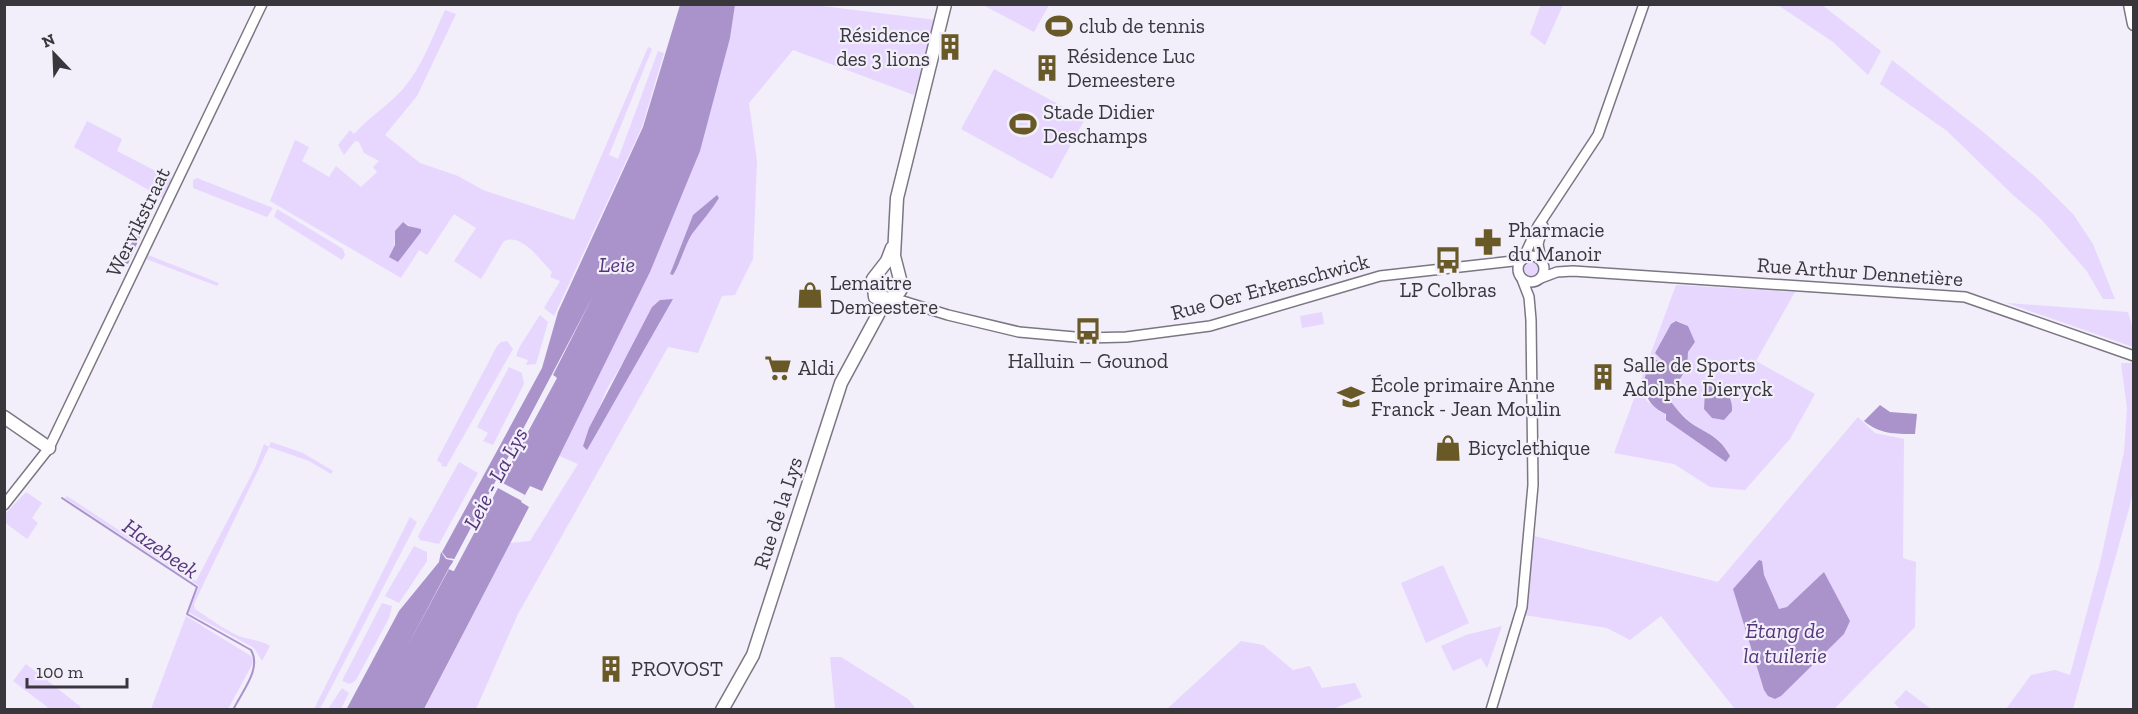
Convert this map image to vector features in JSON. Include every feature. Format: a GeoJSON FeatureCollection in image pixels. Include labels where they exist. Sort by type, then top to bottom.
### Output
{"type":"FeatureCollection","features":[{"type":"Feature","properties":{"kind":"main road"},"geometry":{"type":"LineString","coordinates":[[895,238],[888,258],[873,279],[874,290],[879,297],[891,298],[900,292],[900,280],[895,262],[897,198],[945,4]]}},
{"type":"Feature","properties":{"kind":"main road"},"geometry":{"type":"LineString","coordinates":[[2130,4],[2133,24]]}},
{"type":"Feature","properties":{"kind":"main road"},"geometry":{"type":"LineString","coordinates":[[878,273],[889,270],[900,280]]}},
{"type":"Feature","properties":{"kind":"main road","name":"Rue de la Lys"},"geometry":{"type":"LineString","coordinates":[[870,328],[876,307],[874,290]]}},
{"type":"Feature","properties":{"kind":"main road","name":"Rue de la Lys"},"geometry":{"type":"LineString","coordinates":[[722,710],[753,655],[841,383],[870,328],[891,298]]}},
{"type":"Feature","properties":{"kind":"main road"},"geometry":{"type":"LineString","coordinates":[[4,417],[46,451]]}},
{"type":"Feature","properties":{"kind":"street","name":"Wervikstraat"},"geometry":{"type":"LineString","coordinates":[[4,504],[46,451],[262,4]]}},
{"type":"Feature","properties":{"kind":"street"},"geometry":{"type":"LineString","coordinates":[[1486,710],[1513,621],[1523,570],[1533,475],[1531,320],[1529,297],[1518,268],[1548,212],[1598,135],[1644,4]]}},
{"type":"Feature","properties":{"kind":"street"},"geometry":{"type":"LineString","coordinates":[[1531,320],[1539,279],[1544,270],[1538,244],[1548,212]]}},
{"type":"Feature","properties":{"kind":"street"},"geometry":{"type":"LineString","coordinates":[[1522,260],[1532,256],[1541,261]]}},
{"type":"Feature","properties":{"kind":"street","name":"Rue Oer Erkenschwick"},"geometry":{"type":"LineString","coordinates":[[891,298],[956,317],[1029,333],[1086,338],[1138,336],[1217,324],[1380,276],[1425,269],[1484,266],[1522,260]]}},
{"type":"Feature","properties":{"kind":"street","name":"Rue Arthur Dennetière"},"geometry":{"type":"LineString","coordinates":[[1541,261],[1573,271]]}},
{"type":"Feature","properties":{"kind":"street","name":"Rue Oer Erkenschwick"},"geometry":{"type":"LineString","coordinates":[[1484,266],[1510,270],[1521,278]]}},
{"type":"Feature","properties":{"kind":"street","name":"Rue Arthur Dennetière"},"geometry":{"type":"LineString","coordinates":[[1539,279],[1554,272],[1573,271],[1965,297],[2133,356]]}},
{"type":"Feature","properties":{"kind":"street"},"geometry":{"type":"LineString","coordinates":[[1521,278],[1529,282],[1539,279]]}},
{"type":"Feature","properties":{"kind":"street","name":"Rue Oer Erkenschwick"},"geometry":{"type":"LineString","coordinates":[[900,280],[910,296],[925,307]]}},
{"type":"Feature","properties":{"kind":"street"},"geometry":{"type":"LineString","coordinates":[[1491,710],[1521,612],[1523,570]]}},
{"type":"Feature","properties":{"kind":"shaded area"},"geometry":{"type":"Polygon","coordinates":[[[1541,4],[1563,5],[1545,45],[1530,34],[1541,4]]]}},
{"type":"Feature","properties":{"kind":"shaded area"},"geometry":{"type":"Polygon","coordinates":[[[735,5],[814,5],[936,20],[914,95],[793,50],[749,103],[757,161],[753,259],[735,295],[722,296],[698,353],[668,347],[518,614],[476,709],[424,710],[510,543],[530,541],[578,464],[559,456],[650,272],[730,38],[735,5]],[[717,196],[693,215],[670,274],[673,274],[676,269],[692,234],[719,198],[717,196]],[[672,299],[660,300],[607,389],[583,446],[591,443],[605,414],[672,299]]]}},
{"type":"Feature","properties":{"kind":"shaded area"},"geometry":{"type":"Polygon","coordinates":[[[983,5],[1049,5],[1034,32],[983,5]]]}},
{"type":"Feature","properties":{"kind":"shaded area"},"geometry":{"type":"Polygon","coordinates":[[[1778,5],[1822,5],[1881,51],[1868,75],[1833,42],[1778,5]]]}},
{"type":"Feature","properties":{"kind":"shaded area"},"geometry":{"type":"Polygon","coordinates":[[[445,10],[456,14],[417,96],[385,135],[420,163],[458,176],[483,190],[574,220],[648,47],[652,49],[609,155],[618,159],[658,51],[664,53],[642,127],[554,316],[544,308],[560,281],[550,277],[552,272],[524,244],[518,241],[504,241],[481,279],[454,261],[476,228],[454,214],[427,255],[419,250],[401,278],[270,201],[295,140],[309,147],[302,161],[329,177],[336,166],[361,187],[377,172],[373,167],[379,161],[364,153],[359,142],[355,141],[344,155],[338,145],[350,130],[354,134],[403,89],[421,61],[445,10]],[[403,222],[397,231],[394,246],[398,262],[415,229],[403,222]]]}},
{"type":"Feature","properties":{"kind":"shaded area"},"geometry":{"type":"Polygon","coordinates":[[[1892,60],[1982,131],[2038,179],[2073,214],[2093,244],[2115,299],[2103,299],[2086,270],[2040,218],[1947,131],[1880,84],[1892,60]]]}},
{"type":"Feature","properties":{"kind":"shaded area","name":"Stade Didier Deschamps"},"geometry":{"type":"Polygon","coordinates":[[[994,69],[1085,119],[1052,179],[961,129],[994,69]]]}},
{"type":"Feature","properties":{"kind":"shaded area"},"geometry":{"type":"Polygon","coordinates":[[[87,121],[122,139],[117,151],[173,180],[164,199],[74,147],[87,121]]]}},
{"type":"Feature","properties":{"kind":"shaded area"},"geometry":{"type":"Polygon","coordinates":[[[197,178],[273,208],[267,217],[193,188],[193,180],[197,178]]]}},
{"type":"Feature","properties":{"kind":"shaded area"},"geometry":{"type":"Polygon","coordinates":[[[277,209],[343,249],[345,255],[342,260],[274,217],[277,209]]]}},
{"type":"Feature","properties":{"kind":"shaded area"},"geometry":{"type":"Polygon","coordinates":[[[148,255],[219,283],[217,286],[146,259],[148,255]]]}},
{"type":"Feature","properties":{"kind":"shaded area"},"geometry":{"type":"Polygon","coordinates":[[[1531,261],[1537,263],[1539,269],[1537,275],[1531,277],[1525,275],[1523,269],[1525,263],[1531,261]]]}},
{"type":"Feature","properties":{"kind":"shaded area"},"geometry":{"type":"Polygon","coordinates":[[[887,275],[893,278],[896,284],[893,290],[887,293],[881,290],[878,284],[881,278],[887,275]]]}},
{"type":"Feature","properties":{"kind":"shaded area"},"geometry":{"type":"Polygon","coordinates":[[[1676,285],[1795,292],[1756,361],[1815,394],[1790,439],[1745,490],[1710,487],[1674,464],[1614,453],[1676,285]],[[1678,321],[1667,331],[1655,353],[1665,363],[1656,359],[1653,364],[1646,388],[1646,400],[1660,412],[1665,413],[1666,420],[1726,462],[1729,458],[1722,444],[1690,421],[1668,398],[1684,374],[1688,352],[1695,342],[1688,326],[1678,321]]]}},
{"type":"Feature","properties":{"kind":"shaded area"},"geometry":{"type":"Polygon","coordinates":[[[2007,303],[2128,312],[2133,329],[2133,347],[2007,303]]]}},
{"type":"Feature","properties":{"kind":"shaded area"},"geometry":{"type":"Polygon","coordinates":[[[1322,312],[1324,324],[1302,328],[1300,316],[1322,312]]]}},
{"type":"Feature","properties":{"kind":"shaded area"},"geometry":{"type":"Polygon","coordinates":[[[540,315],[548,322],[536,364],[526,365],[528,360],[516,356],[540,315]]]}},
{"type":"Feature","properties":{"kind":"shaded area"},"geometry":{"type":"Polygon","coordinates":[[[507,341],[513,349],[446,467],[441,466],[442,464],[437,460],[497,346],[507,341]]]}},
{"type":"Feature","properties":{"kind":"shaded area"},"geometry":{"type":"Polygon","coordinates":[[[2121,363],[2133,363],[2134,486],[2073,709],[2006,709],[2031,675],[2055,670],[2070,675],[2100,563],[2124,452],[2127,408],[2121,363]]]}},
{"type":"Feature","properties":{"kind":"shaded area"},"geometry":{"type":"Polygon","coordinates":[[[509,367],[522,373],[524,384],[493,445],[483,441],[488,433],[477,427],[509,367]]]}},
{"type":"Feature","properties":{"kind":"shaded area"},"geometry":{"type":"Polygon","coordinates":[[[1858,417],[1875,433],[1904,439],[1903,558],[1916,562],[1915,627],[1834,709],[1735,709],[1661,616],[1630,640],[1607,628],[1524,615],[1534,536],[1718,582],[1858,417]]]}},
{"type":"Feature","properties":{"kind":"shaded area"},"geometry":{"type":"Polygon","coordinates":[[[271,442],[303,453],[333,471],[331,474],[309,461],[269,447],[271,442]]]}},
{"type":"Feature","properties":{"kind":"shaded area"},"geometry":{"type":"Polygon","coordinates":[[[264,444],[269,447],[194,604],[195,609],[227,630],[270,646],[262,661],[254,648],[188,612],[199,586],[65,498],[67,496],[196,581],[255,468],[264,444]]]}},
{"type":"Feature","properties":{"kind":"shaded area"},"geometry":{"type":"Polygon","coordinates":[[[459,462],[478,473],[439,544],[420,540],[418,536],[459,462]]]}},
{"type":"Feature","properties":{"kind":"shaded area"},"geometry":{"type":"Polygon","coordinates":[[[26,492],[42,503],[32,518],[38,523],[27,539],[4,522],[5,514],[26,492]]]}},
{"type":"Feature","properties":{"kind":"shaded area"},"geometry":{"type":"Polygon","coordinates":[[[410,517],[417,522],[320,709],[314,709],[410,517]]]}},
{"type":"Feature","properties":{"kind":"shaded area"},"geometry":{"type":"Polygon","coordinates":[[[414,546],[427,552],[427,561],[399,603],[385,596],[414,546]]]}},
{"type":"Feature","properties":{"kind":"shaded area"},"geometry":{"type":"Polygon","coordinates":[[[1443,565],[1469,623],[1426,643],[1401,583],[1443,565]]]}},
{"type":"Feature","properties":{"kind":"shaded area"},"geometry":{"type":"Polygon","coordinates":[[[382,603],[392,606],[389,618],[356,680],[350,684],[342,681],[382,603]]]}},
{"type":"Feature","properties":{"kind":"shaded area"},"geometry":{"type":"Polygon","coordinates":[[[186,616],[251,656],[253,663],[228,709],[151,709],[186,616]]]}},
{"type":"Feature","properties":{"kind":"shaded area"},"geometry":{"type":"Polygon","coordinates":[[[1502,626],[1487,668],[1481,658],[1453,671],[1441,646],[1466,635],[1502,626]]]}},
{"type":"Feature","properties":{"kind":"shaded area"},"geometry":{"type":"Polygon","coordinates":[[[1241,641],[1263,645],[1293,670],[1310,666],[1322,688],[1355,683],[1362,697],[1333,709],[1167,709],[1241,641]]]}},
{"type":"Feature","properties":{"kind":"shaded area"},"geometry":{"type":"Polygon","coordinates":[[[830,657],[841,657],[908,699],[916,709],[835,709],[830,657]]]}},
{"type":"Feature","properties":{"kind":"shaded area"},"geometry":{"type":"Polygon","coordinates":[[[26,664],[81,707],[78,709],[50,709],[13,681],[26,664]]]}},
{"type":"Feature","properties":{"kind":"shaded area"},"geometry":{"type":"Polygon","coordinates":[[[342,688],[349,693],[341,709],[328,709],[342,688]]]}},
{"type":"Feature","properties":{"kind":"shaded area"},"geometry":{"type":"Polygon","coordinates":[[[1906,690],[1931,709],[1900,709],[1894,703],[1906,690]]]}},
{"type":"Feature","properties":{"kind":"water","name":"Leie"},"geometry":{"type":"Polygon","coordinates":[[[680,5],[735,5],[730,38],[700,151],[650,272],[542,491],[530,486],[521,502],[529,507],[424,709],[346,710],[399,611],[439,562],[441,552],[447,558],[442,552],[542,368],[558,312],[643,127],[680,5]],[[552,375],[449,569],[453,571],[556,377],[552,375]]]}},
{"type":"Feature","properties":{"kind":"water"},"geometry":{"type":"Polygon","coordinates":[[[717,195],[719,198],[692,234],[676,270],[673,275],[670,274],[693,215],[717,195]]]}},
{"type":"Feature","properties":{"kind":"water"},"geometry":{"type":"Polygon","coordinates":[[[145,220],[147,221],[128,264],[121,261],[145,220]]]}},
{"type":"Feature","properties":{"kind":"water"},"geometry":{"type":"Polygon","coordinates":[[[403,222],[408,226],[421,229],[421,232],[398,262],[389,257],[395,245],[395,231],[403,222]]]}},
{"type":"Feature","properties":{"kind":"water"},"geometry":{"type":"Polygon","coordinates":[[[673,299],[587,450],[583,446],[589,428],[652,307],[660,300],[673,299]]]}},
{"type":"Feature","properties":{"kind":"water"},"geometry":{"type":"Polygon","coordinates":[[[1676,321],[1688,326],[1695,342],[1688,352],[1687,368],[1668,398],[1689,422],[1719,441],[1730,456],[1726,462],[1666,420],[1666,414],[1658,410],[1647,397],[1644,382],[1649,366],[1654,359],[1665,363],[1655,353],[1671,324],[1676,321]]]}},
{"type":"Feature","properties":{"kind":"water"},"geometry":{"type":"Polygon","coordinates":[[[1710,385],[1727,393],[1731,401],[1732,411],[1724,420],[1712,418],[1704,409],[1705,391],[1710,385]]]}},
{"type":"Feature","properties":{"kind":"water"},"geometry":{"type":"Polygon","coordinates":[[[1880,405],[1890,412],[1917,414],[1915,434],[1881,431],[1864,421],[1880,405]]]}},
{"type":"Feature","properties":{"kind":"water","name":"Étang de la tuilerie"},"geometry":{"type":"Polygon","coordinates":[[[1759,560],[1762,561],[1764,575],[1779,609],[1787,607],[1824,572],[1850,621],[1844,634],[1781,696],[1775,699],[1768,696],[1764,690],[1733,589],[1759,560]]]}},
{"type":"Feature","properties":{"kind":"pier"},"geometry":{"type":"Polygon","coordinates":[[[593,296],[553,375],[557,378],[501,482],[525,495],[522,501],[498,488],[454,571],[449,569],[407,647],[450,566],[455,561],[446,559],[441,552],[447,558],[455,559],[593,296]]]}},
{"type":"Feature","properties":{"kind":"waterway","name":"Hazebeek"},"geometry":{"type":"LineString","coordinates":[[62,498],[197,587],[187,614],[251,650],[254,657],[253,672],[233,710]]}},
{"type":"Feature","properties":{"kind":"place","name":"club de tennis"},"geometry":{"type":"Point","coordinates":[1059,26]}},
{"type":"Feature","properties":{"kind":"place","name":"Résidence des 3 lions"},"geometry":{"type":"Point","coordinates":[950,47]}},
{"type":"Feature","properties":{"kind":"place","name":"Résidence Luc Demeestere"},"geometry":{"type":"Point","coordinates":[1047,68]}},
{"type":"Feature","properties":{"kind":"place","name":"Stade Didier Deschamps"},"geometry":{"type":"Point","coordinates":[1023,124]}},
{"type":"Feature","properties":{"kind":"place","name":"Pharmacie du Manoir"},"geometry":{"type":"Point","coordinates":[1488,242]}},
{"type":"Feature","properties":{"kind":"place","name":"LP Colbras"},"geometry":{"type":"Point","coordinates":[1448,260]}},
{"type":"Feature","properties":{"kind":"place","name":"Lemaitre Demeestere"},"geometry":{"type":"Point","coordinates":[810,295]}},
{"type":"Feature","properties":{"kind":"place","name":"Halluin – Gounod"},"geometry":{"type":"Point","coordinates":[1088,331]}},
{"type":"Feature","properties":{"kind":"place","name":"Aldi"},"geometry":{"type":"Point","coordinates":[778,368]}},
{"type":"Feature","properties":{"kind":"place","name":"Salle de Sports Adolphe Dieryck"},"geometry":{"type":"Point","coordinates":[1603,377]}},
{"type":"Feature","properties":{"kind":"place","name":"École primaire Anne Franck - Jean Moulin"},"geometry":{"type":"Point","coordinates":[1351,397]}},
{"type":"Feature","properties":{"kind":"place","name":"Bicyclethique"},"geometry":{"type":"Point","coordinates":[1448,448]}},
{"type":"Feature","properties":{"kind":"place","name":"PROVOST"},"geometry":{"type":"Point","coordinates":[611,669]}},
{"type":"Feature","properties":{"kind":"water label","name":"Leie - La Lys"},"geometry":{"type":"Point","coordinates":[495,478]}}]}
